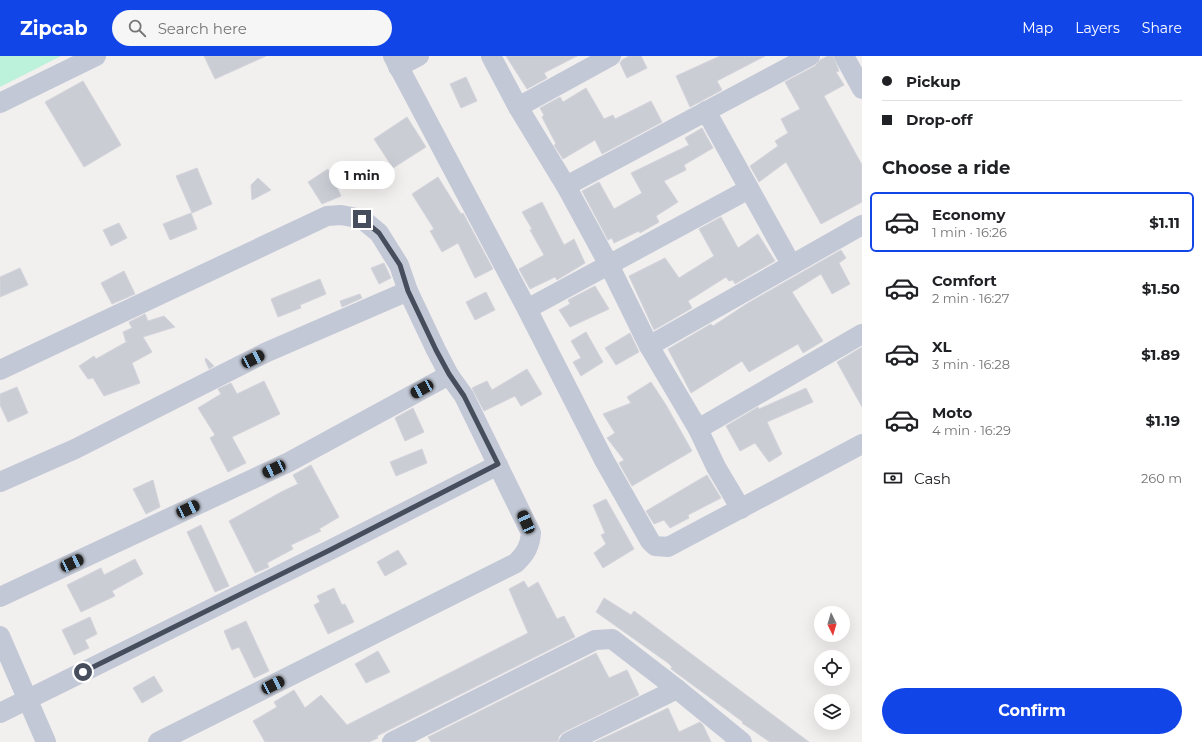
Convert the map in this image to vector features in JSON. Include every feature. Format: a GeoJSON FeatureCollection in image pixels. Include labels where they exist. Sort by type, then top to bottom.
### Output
{"type":"FeatureCollection","features":[{"type":"Feature","properties":{"kind":"street"},"geometry":{"type":"LineString","coordinates":[[0,103],[96,56]]}},
{"type":"Feature","properties":{"kind":"street"},"geometry":{"type":"LineString","coordinates":[[419,56],[396,62],[527,309],[604,460],[650,541],[655,546],[668,547],[862,444]]}},
{"type":"Feature","properties":{"kind":"street"},"geometry":{"type":"LineString","coordinates":[[490,56],[518,107],[566,186],[609,265],[649,346],[698,429],[716,467],[741,508]]}},
{"type":"Feature","properties":{"kind":"street"},"geometry":{"type":"LineString","coordinates":[[518,107],[611,56]]}},
{"type":"Feature","properties":{"kind":"street"},"geometry":{"type":"LineString","coordinates":[[566,186],[810,56]]}},
{"type":"Feature","properties":{"kind":"street"},"geometry":{"type":"LineString","coordinates":[[844,56],[862,88]]}},
{"type":"Feature","properties":{"kind":"street"},"geometry":{"type":"LineString","coordinates":[[706,111],[791,264]]}},
{"type":"Feature","properties":{"kind":"street"},"geometry":{"type":"LineString","coordinates":[[527,309],[749,189]]}},
{"type":"Feature","properties":{"kind":"street"},"geometry":{"type":"LineString","coordinates":[[0,370],[327,216],[341,215],[358,217],[379,233],[400,265],[408,291],[449,374],[464,396],[531,533],[530,545],[524,555],[516,563],[158,742]]}},
{"type":"Feature","properties":{"kind":"street"},"geometry":{"type":"LineString","coordinates":[[649,346],[862,225]]}},
{"type":"Feature","properties":{"kind":"street"},"geometry":{"type":"LineString","coordinates":[[0,482],[74,449],[267,352],[408,291]]}},
{"type":"Feature","properties":{"kind":"street"},"geometry":{"type":"LineString","coordinates":[[698,429],[862,334]]}},
{"type":"Feature","properties":{"kind":"street"},"geometry":{"type":"LineString","coordinates":[[0,597],[289,462],[449,374]]}},
{"type":"Feature","properties":{"kind":"street"},"geometry":{"type":"LineString","coordinates":[[0,713],[323,554],[498,464]]}},
{"type":"Feature","properties":{"kind":"street"},"geometry":{"type":"LineString","coordinates":[[0,636],[46,742]]}},
{"type":"Feature","properties":{"kind":"street"},"geometry":{"type":"LineString","coordinates":[[392,742],[595,640],[603,638],[612,639],[742,742]]}},
{"type":"Feature","properties":{"kind":"street"},"geometry":{"type":"LineString","coordinates":[[569,742],[677,689]]}},
{"type":"Feature","properties":{"kind":"green space"},"geometry":{"type":"Polygon","coordinates":[[[0,56],[61,56],[0,87],[0,56]]]}},
{"type":"Feature","properties":{"kind":"building"},"geometry":{"type":"Polygon","coordinates":[[[204,56],[266,56],[215,79],[204,56]]]}},
{"type":"Feature","properties":{"kind":"building"},"geometry":{"type":"Polygon","coordinates":[[[506,56],[577,56],[544,73],[547,78],[527,89],[506,56]]]}},
{"type":"Feature","properties":{"kind":"building"},"geometry":{"type":"Polygon","coordinates":[[[629,56],[641,56],[647,68],[627,78],[620,63],[629,56]]]}},
{"type":"Feature","properties":{"kind":"building"},"geometry":{"type":"Polygon","coordinates":[[[720,56],[765,56],[717,81],[722,90],[690,107],[676,76],[720,56]]]}},
{"type":"Feature","properties":{"kind":"building"},"geometry":{"type":"Polygon","coordinates":[[[828,56],[833,56],[839,71],[836,72],[844,85],[824,96],[862,165],[862,202],[821,224],[786,162],[759,182],[750,166],[778,146],[775,141],[788,133],[781,119],[800,109],[785,82],[815,66],[820,60],[828,56]]]}},
{"type":"Feature","properties":{"kind":"building"},"geometry":{"type":"Polygon","coordinates":[[[466,77],[477,101],[461,108],[450,84],[466,77]]]}},
{"type":"Feature","properties":{"kind":"building"},"geometry":{"type":"Polygon","coordinates":[[[83,81],[121,145],[84,167],[45,102],[83,81]]]}},
{"type":"Feature","properties":{"kind":"building"},"geometry":{"type":"Polygon","coordinates":[[[586,88],[604,119],[613,115],[615,119],[651,101],[662,122],[602,154],[595,140],[563,159],[554,145],[556,144],[542,117],[544,115],[540,108],[560,97],[563,102],[586,88]]]}},
{"type":"Feature","properties":{"kind":"building"},"geometry":{"type":"Polygon","coordinates":[[[407,117],[426,147],[393,168],[374,139],[407,117]]]}},
{"type":"Feature","properties":{"kind":"building"},"geometry":{"type":"Polygon","coordinates":[[[702,128],[713,148],[684,165],[686,170],[664,181],[678,202],[656,216],[659,222],[640,233],[639,231],[614,243],[612,238],[608,240],[582,191],[599,182],[614,209],[642,193],[631,173],[689,145],[685,138],[702,128]]]}},
{"type":"Feature","properties":{"kind":"building"},"geometry":{"type":"Polygon","coordinates":[[[197,168],[212,204],[192,213],[176,176],[197,168]]]}},
{"type":"Feature","properties":{"kind":"building"},"geometry":{"type":"Polygon","coordinates":[[[328,169],[341,196],[322,204],[308,182],[328,169]]]}},
{"type":"Feature","properties":{"kind":"building"},"geometry":{"type":"Polygon","coordinates":[[[438,177],[461,214],[463,213],[493,269],[475,278],[458,243],[442,252],[430,231],[434,229],[412,194],[438,177]]]}},
{"type":"Feature","properties":{"kind":"building"},"geometry":{"type":"Polygon","coordinates":[[[258,178],[271,190],[252,200],[251,185],[258,178]]]}},
{"type":"Feature","properties":{"kind":"building"},"geometry":{"type":"Polygon","coordinates":[[[542,202],[564,245],[574,239],[585,263],[557,280],[555,277],[530,289],[519,269],[544,255],[522,212],[542,202]]]}},
{"type":"Feature","properties":{"kind":"building"},"geometry":{"type":"Polygon","coordinates":[[[191,213],[197,229],[170,240],[163,224],[191,213]]]}},
{"type":"Feature","properties":{"kind":"building"},"geometry":{"type":"Polygon","coordinates":[[[721,217],[738,248],[758,234],[775,261],[735,284],[733,280],[729,281],[726,277],[688,301],[692,308],[654,330],[629,276],[665,258],[679,278],[714,256],[699,229],[721,217]]]}},
{"type":"Feature","properties":{"kind":"building"},"geometry":{"type":"Polygon","coordinates":[[[119,223],[127,238],[111,246],[103,230],[119,223]]]}},
{"type":"Feature","properties":{"kind":"building"},"geometry":{"type":"Polygon","coordinates":[[[841,250],[846,258],[839,263],[850,284],[832,294],[821,274],[792,292],[823,341],[803,353],[798,344],[749,372],[742,361],[691,393],[668,349],[711,324],[713,326],[748,303],[841,250]]]}},
{"type":"Feature","properties":{"kind":"building"},"geometry":{"type":"Polygon","coordinates":[[[384,263],[391,278],[379,284],[371,268],[384,263]]]}},
{"type":"Feature","properties":{"kind":"building"},"geometry":{"type":"Polygon","coordinates":[[[20,268],[28,285],[0,297],[0,277],[20,268]]]}},
{"type":"Feature","properties":{"kind":"building"},"geometry":{"type":"Polygon","coordinates":[[[124,271],[135,294],[112,304],[101,283],[124,271]]]}},
{"type":"Feature","properties":{"kind":"building"},"geometry":{"type":"Polygon","coordinates":[[[320,279],[326,294],[300,305],[301,308],[278,317],[271,299],[320,279]]]}},
{"type":"Feature","properties":{"kind":"building"},"geometry":{"type":"Polygon","coordinates":[[[595,286],[609,309],[570,327],[559,310],[570,304],[568,300],[595,286]]]}},
{"type":"Feature","properties":{"kind":"building"},"geometry":{"type":"Polygon","coordinates":[[[486,292],[495,310],[475,320],[466,302],[486,292]]]}},
{"type":"Feature","properties":{"kind":"building"},"geometry":{"type":"Polygon","coordinates":[[[360,294],[362,298],[342,307],[340,301],[360,294]]]}},
{"type":"Feature","properties":{"kind":"building"},"geometry":{"type":"Polygon","coordinates":[[[145,314],[148,321],[164,316],[175,327],[143,337],[152,352],[132,363],[140,383],[104,396],[93,378],[88,379],[79,366],[94,356],[96,359],[128,341],[126,342],[123,332],[132,328],[129,322],[145,314]]]}},
{"type":"Feature","properties":{"kind":"building"},"geometry":{"type":"Polygon","coordinates":[[[586,332],[603,362],[581,376],[573,362],[581,358],[571,341],[586,332]]]}},
{"type":"Feature","properties":{"kind":"building"},"geometry":{"type":"Polygon","coordinates":[[[630,333],[639,352],[616,365],[605,348],[630,333]]]}},
{"type":"Feature","properties":{"kind":"building"},"geometry":{"type":"Polygon","coordinates":[[[862,347],[862,407],[837,362],[862,347]]]}},
{"type":"Feature","properties":{"kind":"building"},"geometry":{"type":"Polygon","coordinates":[[[206,358],[214,366],[209,369],[205,360],[206,358]]]}},
{"type":"Feature","properties":{"kind":"building"},"geometry":{"type":"Polygon","coordinates":[[[527,369],[542,394],[521,406],[515,396],[484,411],[472,388],[487,381],[492,390],[527,369]]]}},
{"type":"Feature","properties":{"kind":"building"},"geometry":{"type":"Polygon","coordinates":[[[264,381],[280,414],[232,437],[246,463],[228,472],[210,438],[215,435],[198,408],[221,394],[218,389],[231,383],[237,394],[264,381]]]}},
{"type":"Feature","properties":{"kind":"building"},"geometry":{"type":"Polygon","coordinates":[[[651,382],[692,451],[632,486],[619,463],[624,460],[607,438],[615,433],[603,414],[631,403],[627,397],[651,382]]]}},
{"type":"Feature","properties":{"kind":"building"},"geometry":{"type":"Polygon","coordinates":[[[17,387],[28,413],[8,422],[0,405],[0,394],[17,387]]]}},
{"type":"Feature","properties":{"kind":"building"},"geometry":{"type":"Polygon","coordinates":[[[806,388],[813,402],[767,422],[782,454],[769,462],[755,443],[740,451],[726,426],[758,407],[759,409],[806,388]]]}},
{"type":"Feature","properties":{"kind":"building"},"geometry":{"type":"Polygon","coordinates":[[[413,408],[424,432],[405,441],[395,418],[413,408]]]}},
{"type":"Feature","properties":{"kind":"building"},"geometry":{"type":"Polygon","coordinates":[[[422,449],[427,463],[396,476],[390,462],[422,449]]]}},
{"type":"Feature","properties":{"kind":"building"},"geometry":{"type":"Polygon","coordinates":[[[311,465],[339,517],[319,529],[321,531],[291,545],[293,549],[267,563],[269,567],[255,573],[229,521],[298,484],[293,475],[311,465]]]}},
{"type":"Feature","properties":{"kind":"building"},"geometry":{"type":"Polygon","coordinates":[[[707,475],[721,498],[688,515],[689,518],[670,528],[664,520],[654,524],[646,511],[707,475]]]}},
{"type":"Feature","properties":{"kind":"building"},"geometry":{"type":"Polygon","coordinates":[[[153,480],[160,507],[146,514],[133,489],[153,480]]]}},
{"type":"Feature","properties":{"kind":"building"},"geometry":{"type":"Polygon","coordinates":[[[606,499],[634,549],[603,568],[594,553],[606,544],[601,535],[605,533],[593,505],[606,499]]]}},
{"type":"Feature","properties":{"kind":"building"},"geometry":{"type":"Polygon","coordinates":[[[201,525],[229,586],[215,592],[187,532],[201,525]]]}},
{"type":"Feature","properties":{"kind":"building"},"geometry":{"type":"Polygon","coordinates":[[[398,550],[407,564],[385,576],[377,562],[398,550]]]}},
{"type":"Feature","properties":{"kind":"building"},"geometry":{"type":"Polygon","coordinates":[[[135,559],[143,574],[112,591],[115,596],[81,612],[67,585],[101,568],[104,575],[135,559]]]}},
{"type":"Feature","properties":{"kind":"building"},"geometry":{"type":"Polygon","coordinates":[[[524,581],[528,588],[538,582],[557,619],[564,616],[575,637],[377,736],[378,738],[369,742],[265,742],[253,721],[277,707],[274,702],[294,690],[305,708],[321,695],[347,725],[528,633],[509,589],[524,581]]]}},
{"type":"Feature","properties":{"kind":"building"},"geometry":{"type":"Polygon","coordinates":[[[334,588],[342,605],[345,604],[354,622],[328,634],[314,605],[320,602],[317,596],[334,588]]]}},
{"type":"Feature","properties":{"kind":"building"},"geometry":{"type":"Polygon","coordinates":[[[604,598],[631,615],[634,611],[809,742],[770,742],[742,723],[743,722],[671,669],[672,667],[668,663],[596,612],[604,598]]]}},
{"type":"Feature","properties":{"kind":"building"},"geometry":{"type":"Polygon","coordinates":[[[90,617],[97,634],[85,640],[89,648],[74,655],[62,630],[90,617]]]}},
{"type":"Feature","properties":{"kind":"building"},"geometry":{"type":"Polygon","coordinates":[[[246,621],[269,671],[254,678],[239,647],[232,650],[224,631],[246,621]]]}},
{"type":"Feature","properties":{"kind":"building"},"geometry":{"type":"Polygon","coordinates":[[[378,651],[390,672],[366,683],[355,664],[378,651]]]}},
{"type":"Feature","properties":{"kind":"building"},"geometry":{"type":"Polygon","coordinates":[[[596,653],[609,678],[627,670],[639,695],[564,732],[559,736],[558,742],[431,742],[428,737],[596,653]]]}},
{"type":"Feature","properties":{"kind":"building"},"geometry":{"type":"Polygon","coordinates":[[[154,676],[163,691],[142,703],[133,688],[154,676]]]}},
{"type":"Feature","properties":{"kind":"building"},"geometry":{"type":"Polygon","coordinates":[[[668,708],[679,732],[700,722],[711,742],[595,742],[668,708]]]}},
{"type":"Feature","properties":{"kind":"route"},"geometry":{"type":"LineString","coordinates":[[83,672],[330,550],[498,464],[464,396],[449,374],[436,350],[408,291],[400,265],[379,233],[362,219]]}}]}
